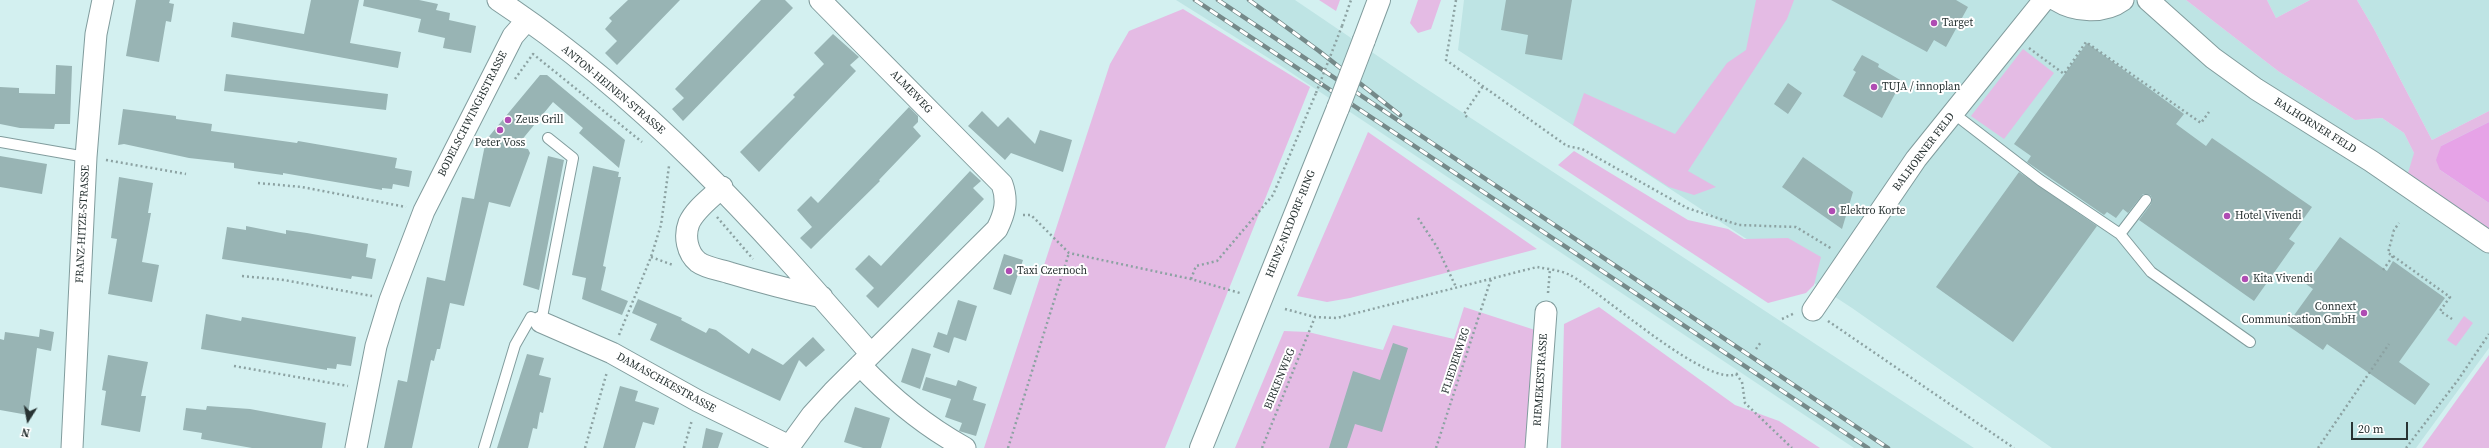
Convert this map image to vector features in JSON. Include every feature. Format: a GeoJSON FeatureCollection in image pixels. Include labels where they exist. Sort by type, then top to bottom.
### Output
{"type":"FeatureCollection","features":[{"type":"Feature","properties":{"kind":"main road","name":"HEINZ-NIXDORF-RING"},"geometry":{"type":"LineString","coordinates":[[1201,448],[1338,108],[1379,0]]}},
{"type":"Feature","properties":{"kind":"street","name":"FRANZ-HITZE-STRASSE"},"geometry":{"type":"LineString","coordinates":[[72,448],[86,157],[96,34],[103,0]]}},
{"type":"Feature","properties":{"kind":"street","name":"ANTON-HEINEN-STRASSE"},"geometry":{"type":"LineString","coordinates":[[498,0],[527,20],[617,90],[715,194],[822,297],[866,360]]}},
{"type":"Feature","properties":{"kind":"street","name":"ALMEWEG"},"geometry":{"type":"LineString","coordinates":[[820,0],[1002,184]]}},
{"type":"Feature","properties":{"kind":"street","name":"BALHORNER FELD"},"geometry":{"type":"LineString","coordinates":[[1813,310],[1849,260],[1916,159],[2044,0]]}},
{"type":"Feature","properties":{"kind":"street"},"geometry":{"type":"LineString","coordinates":[[2056,0],[2065,5],[2083,10],[2103,9],[2123,0]]}},
{"type":"Feature","properties":{"kind":"street","name":"BALHORNER FELD"},"geometry":{"type":"LineString","coordinates":[[2148,0],[2213,58],[2256,89],[2370,161],[2489,242]]}},
{"type":"Feature","properties":{"kind":"street","name":"BODELSCHWINGHSTRASSE"},"geometry":{"type":"LineString","coordinates":[[356,448],[366,389],[390,300],[424,211],[513,36],[527,20]]}},
{"type":"Feature","properties":{"kind":"street","name":"DAMASCHKESTRASSE"},"geometry":{"type":"LineString","coordinates":[[541,322],[612,353],[698,401],[789,447],[812,415],[997,229],[1004,214],[1006,197],[1002,184]]}},
{"type":"Feature","properties":{"kind":"street"},"geometry":{"type":"LineString","coordinates":[[715,194],[693,215],[686,232],[687,244],[692,255],[699,263],[822,297]]}},
{"type":"Feature","properties":{"kind":"street","name":"RIEMEKESTRASSE"},"geometry":{"type":"LineString","coordinates":[[1536,448],[1546,312]]}},
{"type":"Feature","properties":{"kind":"street"},"geometry":{"type":"LineString","coordinates":[[866,360],[889,396],[931,428],[965,448]]}},
{"type":"Feature","properties":{"kind":"lane"},"geometry":{"type":"LineString","coordinates":[[1953,113],[2040,180],[2120,234],[2151,272],[2250,342]]}},
{"type":"Feature","properties":{"kind":"lane"},"geometry":{"type":"LineString","coordinates":[[484,448],[515,345],[531,317],[541,322],[573,158],[548,138]]}},
{"type":"Feature","properties":{"kind":"lane"},"geometry":{"type":"LineString","coordinates":[[0,142],[86,157]]}},
{"type":"Feature","properties":{"kind":"lane"},"geometry":{"type":"LineString","coordinates":[[2120,234],[2146,200]]}},
{"type":"Feature","properties":{"kind":"path"},"geometry":{"type":"LineString","coordinates":[[1191,279],[1196,266],[1217,261],[1272,195],[1316,93],[1351,0]]}},
{"type":"Feature","properties":{"kind":"path"},"geometry":{"type":"LineString","coordinates":[[1456,0],[1446,60],[1567,146],[1582,149],[1687,208],[1739,224],[1796,226],[1849,260]]}},
{"type":"Feature","properties":{"kind":"path"},"geometry":{"type":"LineString","coordinates":[[2014,37],[2064,74],[2086,42],[2201,123],[2209,112]]}},
{"type":"Feature","properties":{"kind":"path"},"geometry":{"type":"LineString","coordinates":[[510,86],[533,54],[646,145]]}},
{"type":"Feature","properties":{"kind":"path"},"geometry":{"type":"LineString","coordinates":[[1467,117],[1464,114],[1483,86]]}},
{"type":"Feature","properties":{"kind":"path"},"geometry":{"type":"LineString","coordinates":[[86,157],[186,174]]}},
{"type":"Feature","properties":{"kind":"path"},"geometry":{"type":"LineString","coordinates":[[585,448],[612,353],[651,257],[661,225],[669,164],[675,169]]}},
{"type":"Feature","properties":{"kind":"path"},"geometry":{"type":"LineString","coordinates":[[258,183],[302,187],[424,211]]}},
{"type":"Feature","properties":{"kind":"path"},"geometry":{"type":"LineString","coordinates":[[715,194],[711,211],[756,263]]}},
{"type":"Feature","properties":{"kind":"path"},"geometry":{"type":"LineString","coordinates":[[1004,214],[1031,215],[1069,253],[1191,279],[1240,293]]}},
{"type":"Feature","properties":{"kind":"path"},"geometry":{"type":"LineString","coordinates":[[1418,218],[1437,247],[1456,287]]}},
{"type":"Feature","properties":{"kind":"path"},"geometry":{"type":"LineString","coordinates":[[2399,223],[2394,230],[2388,253],[2450,297],[2440,311],[2452,319]]}},
{"type":"Feature","properties":{"kind":"path"},"geometry":{"type":"LineString","coordinates":[[1008,448],[1069,253]]}},
{"type":"Feature","properties":{"kind":"path"},"geometry":{"type":"LineString","coordinates":[[2383,270],[2393,256]]}},
{"type":"Feature","properties":{"kind":"path"},"geometry":{"type":"LineString","coordinates":[[1285,309],[1315,317],[1337,318],[1537,267],[1570,275],[1679,353],[1719,375],[1737,374],[1742,382],[1745,403],[1792,448]]}},
{"type":"Feature","properties":{"kind":"path"},"geometry":{"type":"LineString","coordinates":[[242,276],[284,280],[390,300]]}},
{"type":"Feature","properties":{"kind":"path","name":"FLIEDERWEG"},"geometry":{"type":"LineString","coordinates":[[1436,448],[1491,278]]}},
{"type":"Feature","properties":{"kind":"path"},"geometry":{"type":"LineString","coordinates":[[1813,310],[2014,448]]}},
{"type":"Feature","properties":{"kind":"path","name":"BIRKENWEG"},"geometry":{"type":"LineString","coordinates":[[1262,448],[1315,317]]}},
{"type":"Feature","properties":{"kind":"path"},"geometry":{"type":"LineString","coordinates":[[2406,448],[2458,380],[2489,334]]}},
{"type":"Feature","properties":{"kind":"path"},"geometry":{"type":"LineString","coordinates":[[1756,349],[1761,342]]}},
{"type":"Feature","properties":{"kind":"path"},"geometry":{"type":"LineString","coordinates":[[2318,448],[2389,344]]}},
{"type":"Feature","properties":{"kind":"path"},"geometry":{"type":"LineString","coordinates":[[234,366],[366,389]]}},
{"type":"Feature","properties":{"kind":"path"},"geometry":{"type":"LineString","coordinates":[[684,448],[698,401]]}},
{"type":"Feature","properties":{"kind":"shaded area"},"geometry":{"type":"Polygon","coordinates":[[[1176,0],[1295,0],[1419,84],[1974,448],[1854,448],[1278,64],[1176,0]]]}},
{"type":"Feature","properties":{"kind":"shaded area"},"geometry":{"type":"Polygon","coordinates":[[[1319,0],[1340,0],[1336,11],[1319,0]]]}},
{"type":"Feature","properties":{"kind":"shaded area"},"geometry":{"type":"Polygon","coordinates":[[[1418,0],[1441,0],[1431,29],[1418,33],[1410,23],[1418,0]]]}},
{"type":"Feature","properties":{"kind":"shaded area"},"geometry":{"type":"Polygon","coordinates":[[[1464,0],[2186,0],[2278,71],[2355,120],[2382,118],[2404,133],[2414,153],[2489,230],[2489,348],[2416,448],[2052,448],[1852,308],[1458,50],[1464,0]]]}},
{"type":"Feature","properties":{"kind":"shaded area"},"geometry":{"type":"Polygon","coordinates":[[[1756,0],[1794,0],[1787,19],[1688,171],[1716,187],[1694,195],[1669,187],[1573,125],[1584,93],[1675,134],[1727,63],[1746,50],[1756,0]]]}},
{"type":"Feature","properties":{"kind":"shaded area"},"geometry":{"type":"Polygon","coordinates":[[[2186,0],[2267,0],[2276,18],[2310,0],[2357,0],[2374,29],[2432,140],[2489,111],[2489,122],[2441,146],[2440,170],[2489,203],[2489,230],[2408,173],[2414,153],[2404,133],[2382,118],[2355,120],[2278,71],[2186,0]]]}},
{"type":"Feature","properties":{"kind":"shaded area"},"geometry":{"type":"Polygon","coordinates":[[[2267,0],[2310,0],[2276,18],[2267,0]]]}},
{"type":"Feature","properties":{"kind":"shaded area"},"geometry":{"type":"Polygon","coordinates":[[[2357,0],[2489,0],[2489,111],[2432,140],[2374,29],[2357,0]]]}},
{"type":"Feature","properties":{"kind":"shaded area"},"geometry":{"type":"Polygon","coordinates":[[[1183,9],[1310,87],[1165,448],[984,448],[1110,64],[1129,31],[1183,9]]]}},
{"type":"Feature","properties":{"kind":"shaded area"},"geometry":{"type":"Polygon","coordinates":[[[2023,49],[2054,73],[2004,139],[1971,116],[2023,49]]]}},
{"type":"Feature","properties":{"kind":"shaded area"},"geometry":{"type":"Polygon","coordinates":[[[2489,122],[2489,203],[2440,170],[2436,160],[2441,146],[2489,122]]]}},
{"type":"Feature","properties":{"kind":"shaded area"},"geometry":{"type":"Polygon","coordinates":[[[1368,132],[1537,249],[1350,298],[1327,302],[1297,296],[1368,132]]]}},
{"type":"Feature","properties":{"kind":"shaded area"},"geometry":{"type":"Polygon","coordinates":[[[1574,151],[1688,220],[1728,229],[1744,239],[1788,238],[1821,257],[1814,285],[1806,293],[1768,303],[1558,165],[1574,151]]]}},
{"type":"Feature","properties":{"kind":"shaded area"},"geometry":{"type":"Polygon","coordinates":[[[1464,307],[1535,330],[1527,448],[1235,448],[1284,331],[1308,332],[1383,350],[1393,325],[1454,339],[1464,307]]]}},
{"type":"Feature","properties":{"kind":"shaded area"},"geometry":{"type":"Polygon","coordinates":[[[1599,307],[1735,405],[1779,421],[1820,448],[1561,448],[1564,324],[1599,307]]]}},
{"type":"Feature","properties":{"kind":"shaded area"},"geometry":{"type":"Polygon","coordinates":[[[2464,316],[2473,323],[2456,346],[2447,340],[2464,316]]]}},
{"type":"Feature","properties":{"kind":"shaded area"},"geometry":{"type":"Polygon","coordinates":[[[2489,355],[2489,448],[2422,448],[2489,355]]]}},
{"type":"Feature","properties":{"kind":"building"},"geometry":{"type":"Polygon","coordinates":[[[136,0],[170,0],[169,3],[174,4],[171,22],[166,21],[159,62],[126,56],[136,0]]]}},
{"type":"Feature","properties":{"kind":"building"},"geometry":{"type":"Polygon","coordinates":[[[311,0],[359,0],[350,43],[401,52],[398,68],[231,37],[233,22],[304,34],[311,0]]]}},
{"type":"Feature","properties":{"kind":"building"},"geometry":{"type":"Polygon","coordinates":[[[364,0],[419,0],[438,4],[436,10],[450,13],[449,20],[476,26],[471,53],[443,48],[445,38],[418,32],[421,19],[363,6],[364,0]]]}},
{"type":"Feature","properties":{"kind":"building"},"geometry":{"type":"Polygon","coordinates":[[[628,0],[680,0],[617,65],[605,53],[617,41],[605,29],[612,21],[609,18],[628,0]]]}},
{"type":"Feature","properties":{"kind":"building"},"geometry":{"type":"Polygon","coordinates":[[[761,0],[785,0],[793,8],[683,121],[672,109],[684,98],[675,89],[761,0]]]}},
{"type":"Feature","properties":{"kind":"building"},"geometry":{"type":"Polygon","coordinates":[[[1506,0],[1572,0],[1562,60],[1525,54],[1528,35],[1501,30],[1506,0]]]}},
{"type":"Feature","properties":{"kind":"building"},"geometry":{"type":"Polygon","coordinates":[[[1831,0],[1956,0],[1968,7],[1946,47],[1934,40],[1927,52],[1831,0]]]}},
{"type":"Feature","properties":{"kind":"building"},"geometry":{"type":"Polygon","coordinates":[[[833,34],[859,57],[850,65],[856,71],[759,172],[740,152],[795,97],[793,95],[824,64],[814,53],[833,34]]]}},
{"type":"Feature","properties":{"kind":"building"},"geometry":{"type":"Polygon","coordinates":[[[2087,43],[2184,114],[2176,124],[2206,146],[2212,138],[2312,207],[2289,239],[2295,243],[2254,301],[2139,220],[2151,204],[2152,198],[2150,195],[2143,194],[2128,213],[2123,209],[2116,218],[2107,212],[2104,215],[2027,162],[2031,156],[2014,144],[2087,43]]]}},
{"type":"Feature","properties":{"kind":"building","name":"TUJA / innoplan"},"geometry":{"type":"Polygon","coordinates":[[[1862,55],[1879,64],[1878,67],[1902,81],[1882,118],[1843,96],[1856,72],[1853,70],[1862,55]]]}},
{"type":"Feature","properties":{"kind":"building"},"geometry":{"type":"Polygon","coordinates":[[[56,65],[72,66],[70,124],[55,124],[54,129],[20,128],[0,124],[0,87],[19,88],[19,93],[55,94],[56,65]]]}},
{"type":"Feature","properties":{"kind":"building"},"geometry":{"type":"Polygon","coordinates":[[[226,74],[388,94],[386,110],[224,91],[226,74]]]}},
{"type":"Feature","properties":{"kind":"building"},"geometry":{"type":"Polygon","coordinates":[[[540,75],[547,75],[625,140],[619,168],[579,133],[583,128],[553,102],[516,147],[528,149],[530,153],[510,207],[489,202],[464,306],[450,303],[440,349],[437,349],[434,361],[431,360],[412,448],[384,448],[398,380],[407,382],[427,277],[445,281],[462,197],[474,199],[486,140],[540,75]]]}},
{"type":"Feature","properties":{"kind":"building"},"geometry":{"type":"Polygon","coordinates":[[[1788,83],[1802,93],[1788,114],[1774,104],[1788,83]]]}},
{"type":"Feature","properties":{"kind":"building"},"geometry":{"type":"Polygon","coordinates":[[[909,107],[918,116],[918,122],[913,127],[921,136],[879,180],[880,181],[811,249],[800,238],[812,227],[797,210],[811,196],[818,203],[909,107]]]}},
{"type":"Feature","properties":{"kind":"building"},"geometry":{"type":"Polygon","coordinates":[[[123,109],[176,116],[176,119],[212,124],[211,131],[297,143],[298,141],[397,158],[395,168],[412,171],[409,187],[393,184],[392,189],[382,188],[382,190],[283,173],[283,175],[234,168],[234,163],[189,158],[124,144],[118,145],[123,109]]]}},
{"type":"Feature","properties":{"kind":"building"},"geometry":{"type":"Polygon","coordinates":[[[982,111],[998,127],[1008,117],[1035,144],[1040,130],[1072,140],[1063,172],[1011,153],[1005,160],[968,126],[982,111]]]}},
{"type":"Feature","properties":{"kind":"building"},"geometry":{"type":"Polygon","coordinates":[[[0,156],[47,164],[42,194],[0,187],[0,156]]]}},
{"type":"Feature","properties":{"kind":"building"},"geometry":{"type":"Polygon","coordinates":[[[548,156],[564,160],[539,290],[523,285],[548,156]]]}},
{"type":"Feature","properties":{"kind":"building","name":"Elektro Korte"},"geometry":{"type":"Polygon","coordinates":[[[1803,157],[1853,192],[1842,229],[1782,187],[1803,157]]]}},
{"type":"Feature","properties":{"kind":"building"},"geometry":{"type":"Polygon","coordinates":[[[593,166],[619,172],[618,177],[621,177],[603,266],[606,267],[601,290],[628,301],[622,315],[582,299],[586,278],[572,275],[593,166]]]}},
{"type":"Feature","properties":{"kind":"building"},"geometry":{"type":"Polygon","coordinates":[[[970,171],[981,181],[973,188],[984,199],[878,308],[866,296],[874,288],[855,269],[869,255],[881,266],[970,171]]]}},
{"type":"Feature","properties":{"kind":"building"},"geometry":{"type":"Polygon","coordinates":[[[2019,172],[2097,226],[2013,342],[1936,287],[2019,172]]]}},
{"type":"Feature","properties":{"kind":"building"},"geometry":{"type":"Polygon","coordinates":[[[119,177],[153,183],[148,213],[151,213],[142,262],[159,265],[152,302],[108,294],[117,239],[111,238],[119,177]]]}},
{"type":"Feature","properties":{"kind":"building"},"geometry":{"type":"Polygon","coordinates":[[[246,226],[286,234],[286,230],[368,244],[366,257],[376,259],[372,279],[352,276],[351,279],[222,259],[227,227],[246,230],[246,226]]]}},
{"type":"Feature","properties":{"kind":"building","name":"Connext Communication GmbH"},"geometry":{"type":"Polygon","coordinates":[[[2340,237],[2387,271],[2393,261],[2445,298],[2399,362],[2430,384],[2415,405],[2327,344],[2323,350],[2287,325],[2313,289],[2306,284],[2340,237]]]}},
{"type":"Feature","properties":{"kind":"building","name":"Taxi Czernoch"},"geometry":{"type":"Polygon","coordinates":[[[1004,254],[1023,260],[1011,295],[993,289],[1004,254]]]}},
{"type":"Feature","properties":{"kind":"building"},"geometry":{"type":"Polygon","coordinates":[[[638,299],[682,318],[681,320],[706,333],[709,328],[716,330],[749,354],[752,348],[783,365],[813,337],[825,350],[806,367],[799,360],[780,401],[650,340],[657,324],[632,313],[638,299]]]}},
{"type":"Feature","properties":{"kind":"building"},"geometry":{"type":"Polygon","coordinates":[[[958,300],[977,306],[966,341],[954,337],[949,353],[933,347],[938,332],[947,335],[958,300]]]}},
{"type":"Feature","properties":{"kind":"building"},"geometry":{"type":"Polygon","coordinates":[[[206,314],[241,321],[242,317],[356,337],[351,366],[337,364],[336,369],[327,368],[327,370],[201,349],[206,314]]]}},
{"type":"Feature","properties":{"kind":"building"},"geometry":{"type":"Polygon","coordinates":[[[40,329],[54,332],[51,351],[37,348],[28,415],[0,410],[0,339],[4,340],[5,332],[39,337],[40,329]]]}},
{"type":"Feature","properties":{"kind":"building"},"geometry":{"type":"Polygon","coordinates":[[[1393,343],[1408,348],[1382,432],[1355,424],[1347,448],[1329,448],[1353,371],[1380,380],[1393,343]]]}},
{"type":"Feature","properties":{"kind":"building"},"geometry":{"type":"Polygon","coordinates":[[[912,348],[931,354],[920,389],[901,382],[912,348]]]}},
{"type":"Feature","properties":{"kind":"building"},"geometry":{"type":"Polygon","coordinates":[[[527,354],[544,358],[539,375],[551,378],[543,413],[540,412],[537,429],[533,428],[528,448],[497,448],[527,354]]]}},
{"type":"Feature","properties":{"kind":"building"},"geometry":{"type":"Polygon","coordinates":[[[108,355],[148,362],[141,396],[146,396],[140,432],[101,425],[106,391],[102,390],[108,355]]]}},
{"type":"Feature","properties":{"kind":"building"},"geometry":{"type":"Polygon","coordinates":[[[926,377],[956,386],[958,380],[977,387],[973,400],[986,404],[976,436],[959,431],[962,423],[945,417],[951,399],[922,390],[926,377]]]}},
{"type":"Feature","properties":{"kind":"building"},"geometry":{"type":"Polygon","coordinates":[[[620,386],[638,391],[635,401],[659,408],[654,425],[643,422],[635,448],[603,448],[620,386]]]}},
{"type":"Feature","properties":{"kind":"building"},"geometry":{"type":"Polygon","coordinates":[[[207,406],[250,409],[326,423],[322,448],[252,448],[201,439],[202,433],[183,430],[186,408],[206,410],[207,406]]]}},
{"type":"Feature","properties":{"kind":"building"},"geometry":{"type":"Polygon","coordinates":[[[855,407],[890,418],[881,448],[863,448],[844,442],[855,407]]]}},
{"type":"Feature","properties":{"kind":"building"},"geometry":{"type":"Polygon","coordinates":[[[706,428],[723,433],[718,448],[702,448],[706,428]]]}},
{"type":"Feature","properties":{"kind":"railway"},"geometry":{"type":"LineString","coordinates":[[1195,0],[1868,448]]}},
{"type":"Feature","properties":{"kind":"railway"},"geometry":{"type":"LineString","coordinates":[[1218,0],[1888,448]]}},
{"type":"Feature","properties":{"kind":"railway"},"geometry":{"type":"LineString","coordinates":[[1249,0],[1319,51],[1400,115]]}},
{"type":"Feature","properties":{"kind":"place","name":"Target"},"geometry":{"type":"Point","coordinates":[1934,23]}},
{"type":"Feature","properties":{"kind":"place","name":"TUJA / innoplan"},"geometry":{"type":"Point","coordinates":[1874,87]}},
{"type":"Feature","properties":{"kind":"place","name":"Zeus Grill"},"geometry":{"type":"Point","coordinates":[508,120]}},
{"type":"Feature","properties":{"kind":"place","name":"Peter Voss"},"geometry":{"type":"Point","coordinates":[500,130]}},
{"type":"Feature","properties":{"kind":"place","name":"Elektro Korte"},"geometry":{"type":"Point","coordinates":[1832,211]}},
{"type":"Feature","properties":{"kind":"place","name":"Hotel Vivendi"},"geometry":{"type":"Point","coordinates":[2227,216]}},
{"type":"Feature","properties":{"kind":"place","name":"Taxi Czernoch"},"geometry":{"type":"Point","coordinates":[1009,271]}},
{"type":"Feature","properties":{"kind":"place","name":"Kita Vivendi"},"geometry":{"type":"Point","coordinates":[2245,279]}},
{"type":"Feature","properties":{"kind":"place","name":"Connext Communication GmbH"},"geometry":{"type":"Point","coordinates":[2364,313]}}]}
